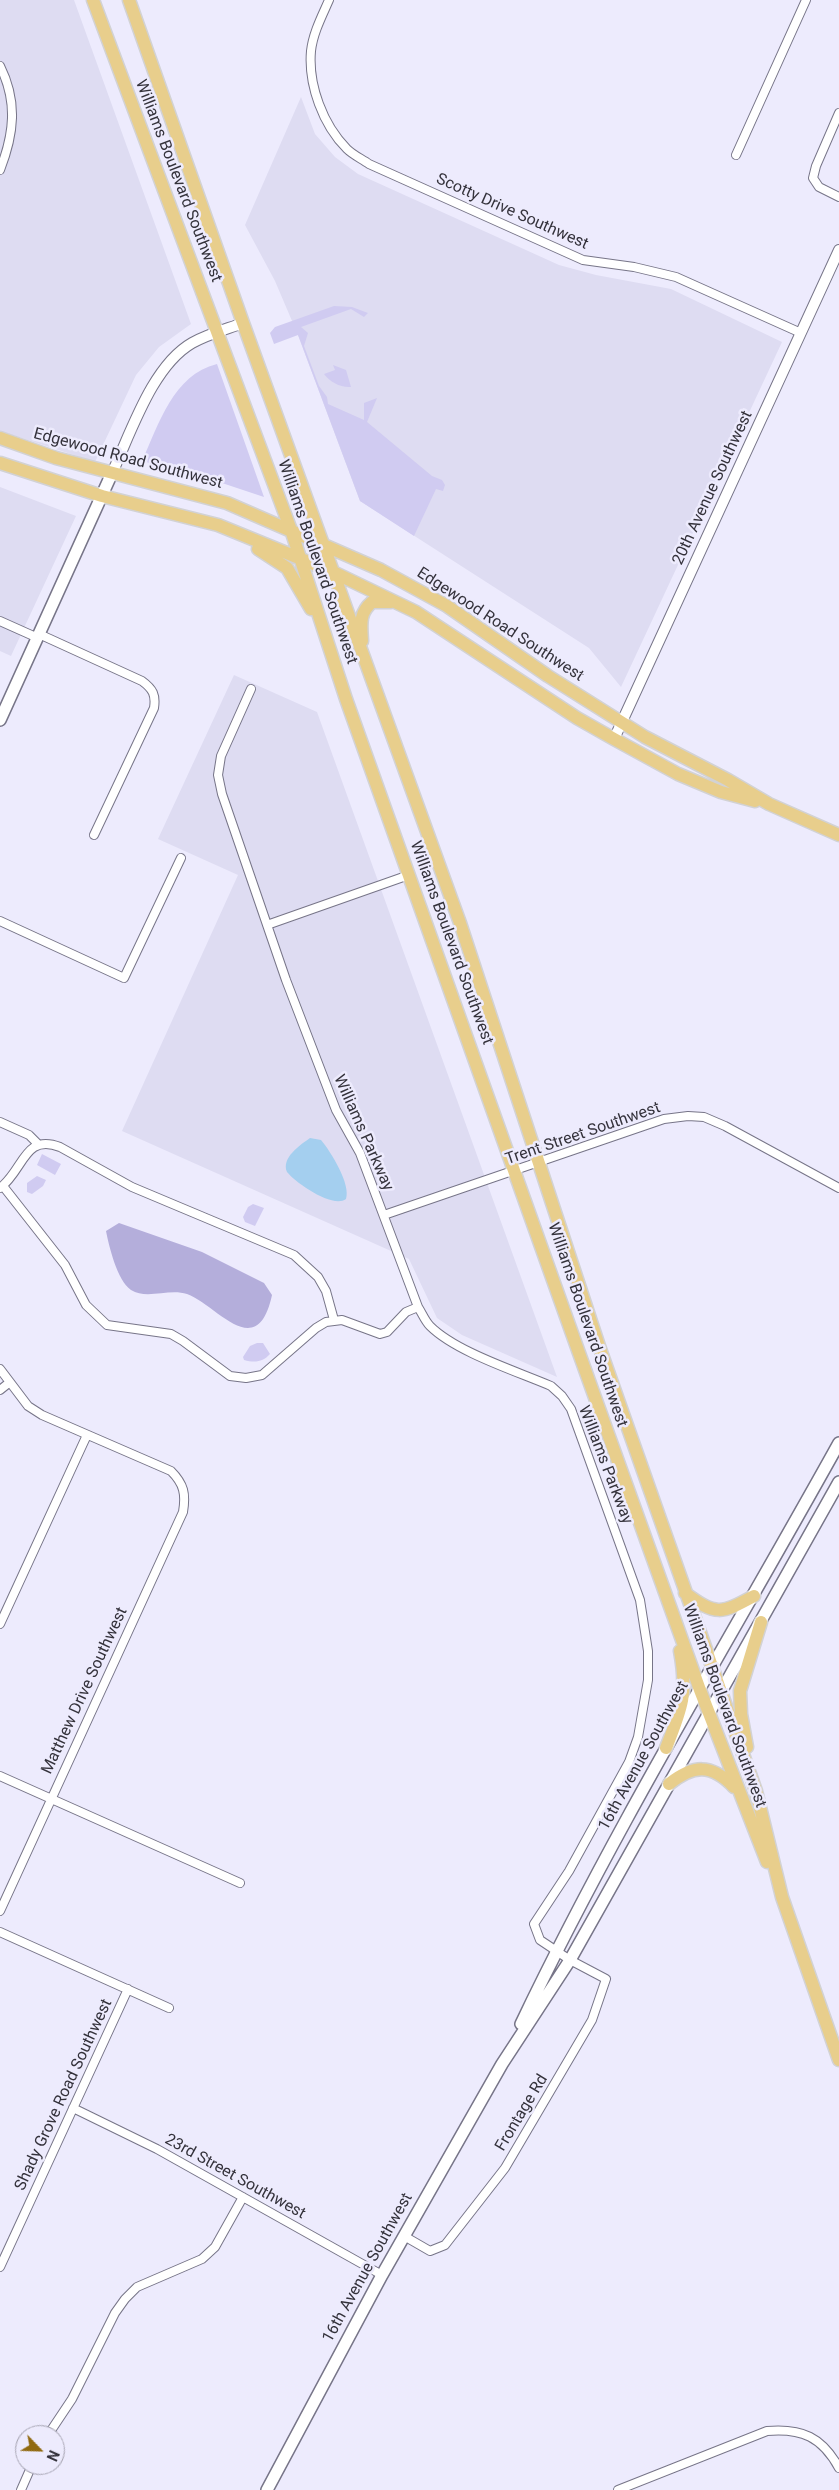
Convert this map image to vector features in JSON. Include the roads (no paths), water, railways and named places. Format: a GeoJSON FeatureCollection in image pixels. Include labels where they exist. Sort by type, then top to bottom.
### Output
{"type":"FeatureCollection","features":[{"type":"Feature","properties":{"kind":"main road","name":"Williams Boulevard Southwest"},"geometry":{"type":"LineString","coordinates":[[93,0],[291,530],[326,637],[409,875],[700,1690],[737,1791],[782,1897],[839,2060]]}},
{"type":"Feature","properties":{"kind":"main road","name":"Williams Boulevard Southwest"},"geometry":{"type":"LineString","coordinates":[[129,0],[243,323],[460,922],[599,1346],[756,1791],[782,1897]]}},
{"type":"Feature","properties":{"kind":"main road","name":"Edgewood Road Southwest"},"geometry":{"type":"LineString","coordinates":[[0,438],[56,458],[227,503],[381,570],[447,606],[548,676],[622,723],[769,804],[839,835]]}},
{"type":"Feature","properties":{"kind":"main road","name":"Edgewood Road Southwest"},"geometry":{"type":"LineString","coordinates":[[0,463],[102,496],[218,525],[333,572],[397,602],[442,627],[577,718],[678,774],[707,786],[769,804]]}},
{"type":"Feature","properties":{"kind":"main road"},"geometry":{"type":"LineString","coordinates":[[0,720],[112,473]]}},
{"type":"Feature","properties":{"kind":"main road"},"geometry":{"type":"LineString","coordinates":[[218,525],[273,556],[288,568],[326,637]]}},
{"type":"Feature","properties":{"kind":"main road"},"geometry":{"type":"LineString","coordinates":[[363,656],[361,616],[364,608],[372,602],[380,600],[397,602]]}},
{"type":"Feature","properties":{"kind":"main road","name":"16th Avenue Southwest"},"geometry":{"type":"LineString","coordinates":[[502,2064],[556,1951],[666,1748],[713,1669],[839,1443]]}},
{"type":"Feature","properties":{"kind":"main road","name":"16th Avenue Southwest"},"geometry":{"type":"LineString","coordinates":[[267,2490],[404,2236],[502,2064],[570,1960],[839,1482]]}},
{"type":"Feature","properties":{"kind":"main road"},"geometry":{"type":"LineString","coordinates":[[685,1592],[704,1607],[717,1611],[730,1609],[754,1596]]}},
{"type":"Feature","properties":{"kind":"main road"},"geometry":{"type":"LineString","coordinates":[[666,1748],[684,1702],[685,1692],[685,1680],[674,1617]]}},
{"type":"Feature","properties":{"kind":"main road"},"geometry":{"type":"LineString","coordinates":[[756,1791],[740,1714],[740,1691],[746,1663],[761,1622]]}},
{"type":"Feature","properties":{"kind":"main road"},"geometry":{"type":"LineString","coordinates":[[669,1784],[682,1774],[694,1770],[708,1770],[723,1776],[737,1791]]}},
{"type":"Feature","properties":{"kind":"street","name":"Scotty Drive Southwest"},"geometry":{"type":"LineString","coordinates":[[329,0],[319,21],[311,51],[312,80],[320,108],[332,129],[347,149],[369,164],[583,260],[634,267],[676,277],[801,333]]}},
{"type":"Feature","properties":{"kind":"street"},"geometry":{"type":"LineString","coordinates":[[736,154],[806,0]]}},
{"type":"Feature","properties":{"kind":"street"},"geometry":{"type":"LineString","coordinates":[[0,66],[13,111],[10,144],[0,170]]}},
{"type":"Feature","properties":{"kind":"street"},"geometry":{"type":"LineString","coordinates":[[839,113],[816,166],[813,178],[819,187],[839,197]]}},
{"type":"Feature","properties":{"kind":"street","name":"20th Avenue Southwest"},"geometry":{"type":"LineString","coordinates":[[614,739],[839,250]]}},
{"type":"Feature","properties":{"kind":"street"},"geometry":{"type":"LineString","coordinates":[[112,473],[156,381],[171,361],[192,343],[243,323]]}},
{"type":"Feature","properties":{"kind":"street"},"geometry":{"type":"LineString","coordinates":[[0,621],[142,681],[150,687],[156,697],[154,708],[94,835]]}},
{"type":"Feature","properties":{"kind":"street","name":"Williams Parkway"},"geometry":{"type":"LineString","coordinates":[[251,689],[221,756],[218,775],[222,794],[267,925],[336,1110],[360,1153],[418,1307],[429,1325],[444,1338],[550,1386],[562,1396],[571,1410],[642,1608],[648,1651],[648,1680],[638,1737],[629,1762],[595,1827],[570,1871],[534,1924],[540,1940],[570,1960]]}},
{"type":"Feature","properties":{"kind":"street"},"geometry":{"type":"LineString","coordinates":[[0,921],[124,978],[181,858]]}},
{"type":"Feature","properties":{"kind":"street"},"geometry":{"type":"LineString","coordinates":[[267,925],[409,875]]}},
{"type":"Feature","properties":{"kind":"street","name":"Trent Street Southwest"},"geometry":{"type":"LineString","coordinates":[[384,1215],[664,1119],[688,1116],[704,1117],[725,1126],[839,1188]]}},
{"type":"Feature","properties":{"kind":"street"},"geometry":{"type":"LineString","coordinates":[[0,1122],[29,1135],[38,1144]]}},
{"type":"Feature","properties":{"kind":"street"},"geometry":{"type":"LineString","coordinates":[[334,1320],[326,1291],[318,1277],[294,1255],[132,1187],[48,1142],[30,1148],[15,1174],[2,1187],[65,1265],[86,1305],[96,1317],[107,1325],[171,1334],[183,1340],[230,1376],[246,1378],[262,1375],[316,1328],[334,1320],[350,1322],[380,1334],[387,1332],[406,1312],[418,1307]]}},
{"type":"Feature","properties":{"kind":"street"},"geometry":{"type":"LineString","coordinates":[[0,1369],[28,1406],[42,1415],[87,1435],[0,1624]]}},
{"type":"Feature","properties":{"kind":"street"},"geometry":{"type":"LineString","coordinates":[[0,1390],[10,1382]]}},
{"type":"Feature","properties":{"kind":"street","name":"Matthew Drive Southwest"},"geometry":{"type":"LineString","coordinates":[[0,1911],[183,1512],[186,1497],[181,1481],[171,1471],[87,1435]]}},
{"type":"Feature","properties":{"kind":"street"},"geometry":{"type":"LineString","coordinates":[[0,1776],[240,1883]]}},
{"type":"Feature","properties":{"kind":"street"},"geometry":{"type":"LineString","coordinates":[[0,1932],[169,2008]]}},
{"type":"Feature","properties":{"kind":"street","name":"Frontage Rd"},"geometry":{"type":"LineString","coordinates":[[404,2236],[430,2251],[445,2245],[505,2168],[592,2020],[606,1979],[570,1960]]}},
{"type":"Feature","properties":{"kind":"street","name":"Shady Grove Road Southwest"},"geometry":{"type":"LineString","coordinates":[[0,2267],[128,1989]]}},
{"type":"Feature","properties":{"kind":"street","name":"23rd Street Southwest"},"geometry":{"type":"LineString","coordinates":[[73,2108],[157,2149],[382,2275]]}},
{"type":"Feature","properties":{"kind":"street"},"geometry":{"type":"LineString","coordinates":[[55,2425],[72,2399],[115,2313],[125,2299],[136,2286],[202,2259],[215,2247],[242,2197]]}},
{"type":"Feature","properties":{"kind":"street"},"geometry":{"type":"LineString","coordinates":[[0,2244],[8,2248]]}},
{"type":"Feature","properties":{"kind":"street"},"geometry":{"type":"LineString","coordinates":[[618,2490],[767,2430],[786,2429],[805,2434],[822,2444],[833,2456],[839,2468]]}},
{"type":"Feature","properties":{"kind":"street"},"geometry":{"type":"LineString","coordinates":[[21,2490],[28,2475]]}},
{"type":"Feature","properties":{"kind":"water"},"geometry":{"type":"Polygon","coordinates":[[[310,1138],[321,1140],[335,1160],[346,1185],[346,1199],[333,1201],[324,1198],[306,1188],[287,1172],[287,1162],[292,1152],[310,1138]]]}}]}
